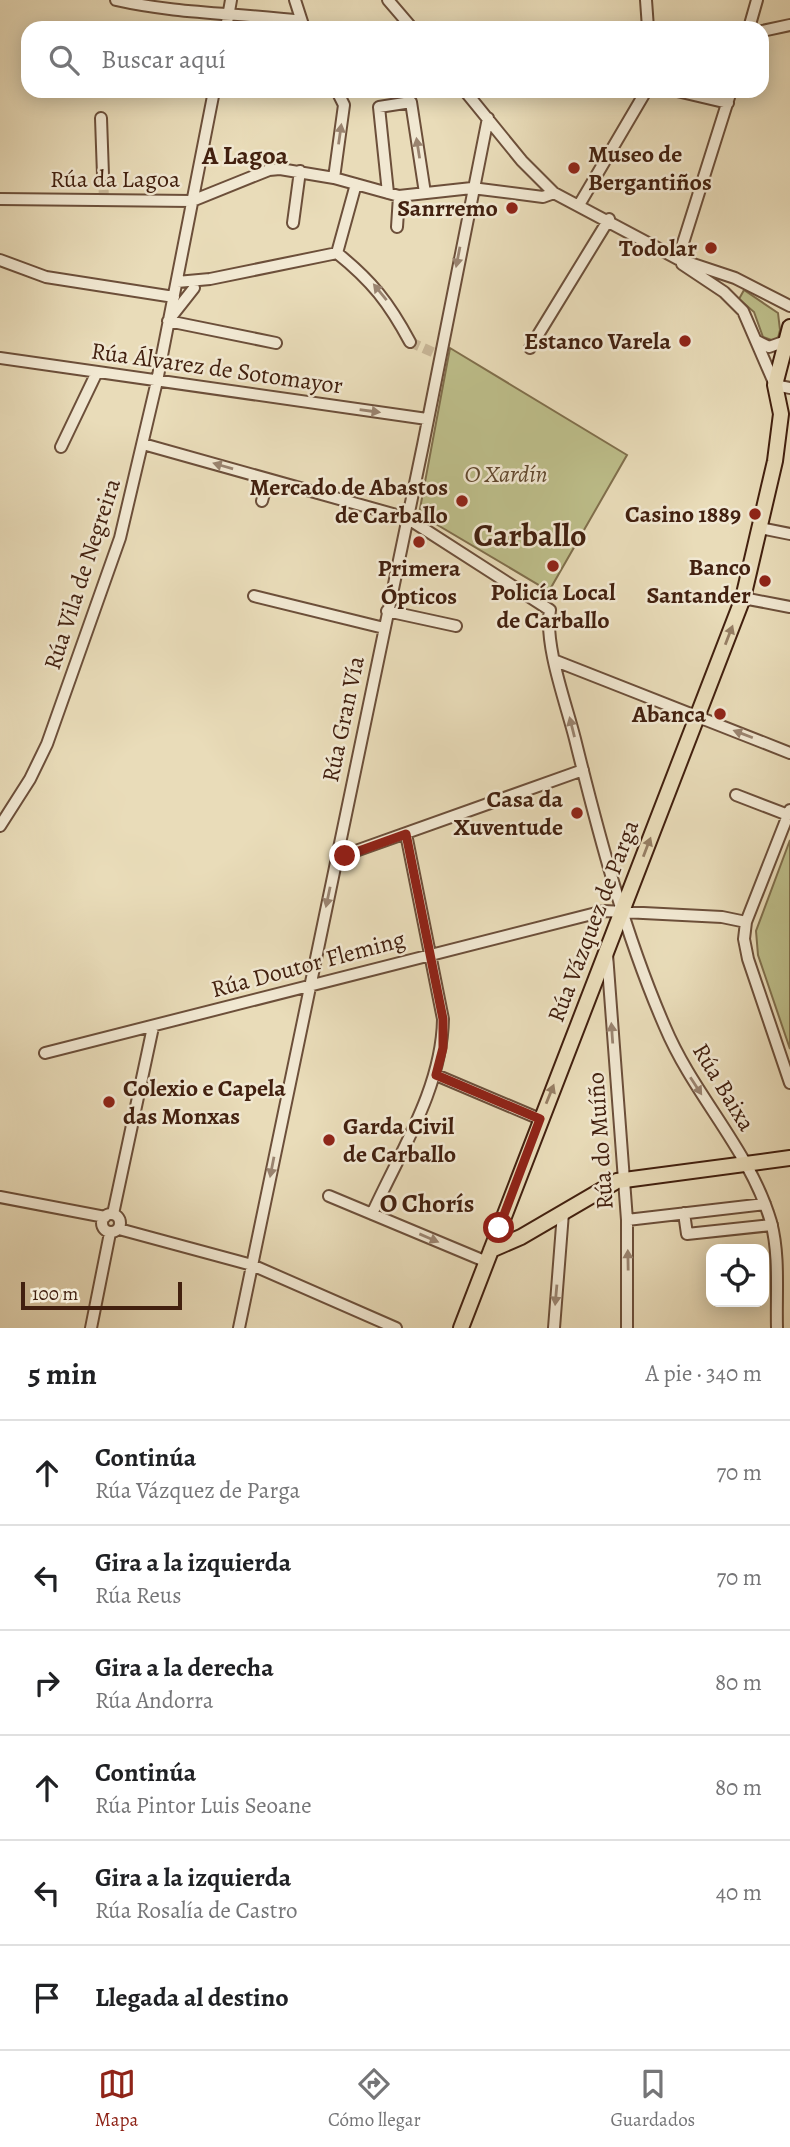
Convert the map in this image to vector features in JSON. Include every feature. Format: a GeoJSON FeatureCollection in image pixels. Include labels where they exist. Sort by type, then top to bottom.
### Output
{"type":"FeatureCollection","features":[{"type":"Feature","properties":{"kind":"main road"},"geometry":{"type":"LineString","coordinates":[[775,384],[788,334]]}},
{"type":"Feature","properties":{"kind":"main road","name":"Rúa Vázquez de Parga"},"geometry":{"type":"LineString","coordinates":[[461,1328],[495,1247],[540,1119],[743,598],[780,424],[775,384]]}},
{"type":"Feature","properties":{"kind":"main road"},"geometry":{"type":"LineString","coordinates":[[477,1286],[488,1278],[495,1247],[521,1237],[610,1184],[623,1180],[790,1158]]}},
{"type":"Feature","properties":{"kind":"street"},"geometry":{"type":"LineString","coordinates":[[116,0],[179,12],[229,13],[282,21]]}},
{"type":"Feature","properties":{"kind":"street"},"geometry":{"type":"LineString","coordinates":[[227,21],[231,0]]}},
{"type":"Feature","properties":{"kind":"street"},"geometry":{"type":"LineString","coordinates":[[295,0],[301,21]]}},
{"type":"Feature","properties":{"kind":"street"},"geometry":{"type":"LineString","coordinates":[[388,0],[406,21]]}},
{"type":"Feature","properties":{"kind":"street"},"geometry":{"type":"LineString","coordinates":[[646,0],[648,21]]}},
{"type":"Feature","properties":{"kind":"street"},"geometry":{"type":"LineString","coordinates":[[751,21],[757,0]]}},
{"type":"Feature","properties":{"kind":"street"},"geometry":{"type":"LineString","coordinates":[[769,30],[790,25]]}},
{"type":"Feature","properties":{"kind":"street","name":"Rúa Vila de Negreira"},"geometry":{"type":"LineString","coordinates":[[0,826],[35,770],[66,693],[120,538],[157,381],[213,98]]}},
{"type":"Feature","properties":{"kind":"street"},"geometry":{"type":"LineString","coordinates":[[334,178],[344,105],[340,98]]}},
{"type":"Feature","properties":{"kind":"street"},"geometry":{"type":"LineString","coordinates":[[472,98],[522,162],[554,193],[609,219],[678,259],[735,278],[790,306]]}},
{"type":"Feature","properties":{"kind":"street"},"geometry":{"type":"LineString","coordinates":[[579,205],[642,98]]}},
{"type":"Feature","properties":{"kind":"street"},"geometry":{"type":"LineString","coordinates":[[707,98],[728,103]]}},
{"type":"Feature","properties":{"kind":"street"},"geometry":{"type":"LineString","coordinates":[[678,259],[729,98]]}},
{"type":"Feature","properties":{"kind":"street"},"geometry":{"type":"LineString","coordinates":[[397,227],[379,107],[411,102],[425,193]]}},
{"type":"Feature","properties":{"kind":"street"},"geometry":{"type":"LineString","coordinates":[[101,118],[103,175]]}},
{"type":"Feature","properties":{"kind":"street","name":"Rúa Gran Vía"},"geometry":{"type":"LineString","coordinates":[[239,1328],[488,118]]}},
{"type":"Feature","properties":{"kind":"street","name":"Rúa da Lagoa"},"geometry":{"type":"LineString","coordinates":[[0,199],[192,201],[269,170],[334,178],[393,195],[472,188],[543,197],[554,193]]}},
{"type":"Feature","properties":{"kind":"street"},"geometry":{"type":"LineString","coordinates":[[293,223],[300,172]]}},
{"type":"Feature","properties":{"kind":"street"},"geometry":{"type":"LineString","coordinates":[[337,253],[356,184]]}},
{"type":"Feature","properties":{"kind":"street"},"geometry":{"type":"LineString","coordinates":[[530,348],[609,219]]}},
{"type":"Feature","properties":{"kind":"street"},"geometry":{"type":"LineString","coordinates":[[0,260],[46,277],[175,289],[337,253]]}},
{"type":"Feature","properties":{"kind":"street"},"geometry":{"type":"LineString","coordinates":[[337,253],[369,279],[390,305],[410,342]]}},
{"type":"Feature","properties":{"kind":"street"},"geometry":{"type":"LineString","coordinates":[[678,259],[686,268],[724,292],[743,311],[775,384],[790,388]]}},
{"type":"Feature","properties":{"kind":"street"},"geometry":{"type":"LineString","coordinates":[[180,262],[202,282]]}},
{"type":"Feature","properties":{"kind":"street"},"geometry":{"type":"LineString","coordinates":[[724,292],[735,278]]}},
{"type":"Feature","properties":{"kind":"street","name":"Rúa Vila de Negreira"},"geometry":{"type":"LineString","coordinates":[[168,321],[202,282]]}},
{"type":"Feature","properties":{"kind":"street"},"geometry":{"type":"LineString","coordinates":[[177,310],[182,324]]}},
{"type":"Feature","properties":{"kind":"street"},"geometry":{"type":"LineString","coordinates":[[168,321],[276,343]]}},
{"type":"Feature","properties":{"kind":"street"},"geometry":{"type":"LineString","coordinates":[[757,341],[769,347],[788,334]]}},
{"type":"Feature","properties":{"kind":"street","name":"Rúa Álvarez de Sotomayor"},"geometry":{"type":"LineString","coordinates":[[0,358],[427,419]]}},
{"type":"Feature","properties":{"kind":"street"},"geometry":{"type":"LineString","coordinates":[[61,447],[97,372]]}},
{"type":"Feature","properties":{"kind":"street"},"geometry":{"type":"LineString","coordinates":[[143,444],[407,518]]}},
{"type":"Feature","properties":{"kind":"street"},"geometry":{"type":"LineString","coordinates":[[262,501],[268,479]]}},
{"type":"Feature","properties":{"kind":"street","name":"Rúa Baixa"},"geometry":{"type":"LineString","coordinates":[[407,518],[550,610],[548,620],[556,661],[583,770],[623,911],[665,1027],[689,1075],[747,1165],[772,1225],[776,1248],[777,1328]]}},
{"type":"Feature","properties":{"kind":"street"},"geometry":{"type":"LineString","coordinates":[[760,528],[790,534]]}},
{"type":"Feature","properties":{"kind":"street"},"geometry":{"type":"LineString","coordinates":[[254,596],[384,628]]}},
{"type":"Feature","properties":{"kind":"street"},"geometry":{"type":"LineString","coordinates":[[743,598],[790,607]]}},
{"type":"Feature","properties":{"kind":"street"},"geometry":{"type":"LineString","coordinates":[[387,611],[456,626]]}},
{"type":"Feature","properties":{"kind":"street"},"geometry":{"type":"LineString","coordinates":[[556,661],[790,753]]}},
{"type":"Feature","properties":{"kind":"street"},"geometry":{"type":"LineString","coordinates":[[336,858],[583,770]]}},
{"type":"Feature","properties":{"kind":"street"},"geometry":{"type":"LineString","coordinates":[[736,794],[789,813],[746,922],[744,939],[748,959],[790,1083]]}},
{"type":"Feature","properties":{"kind":"street"},"geometry":{"type":"LineString","coordinates":[[372,1214],[436,1075],[443,1048],[443,1019],[406,834]]}},
{"type":"Feature","properties":{"kind":"street","name":"Rúa Doutor Fleming"},"geometry":{"type":"LineString","coordinates":[[45,1053],[604,911],[746,922]]}},
{"type":"Feature","properties":{"kind":"street","name":"Rúa do Muíño"},"geometry":{"type":"LineString","coordinates":[[607,952],[627,1220],[626,1328]]}},
{"type":"Feature","properties":{"kind":"street"},"geometry":{"type":"LineString","coordinates":[[109,1216],[153,1027]]}},
{"type":"Feature","properties":{"kind":"street"},"geometry":{"type":"LineString","coordinates":[[436,1075],[540,1119]]}},
{"type":"Feature","properties":{"kind":"street"},"geometry":{"type":"LineString","coordinates":[[329,1196],[372,1214],[495,1247]]}},
{"type":"Feature","properties":{"kind":"street"},"geometry":{"type":"LineString","coordinates":[[0,1197],[109,1216],[120,1221],[115,1231],[90,1328]]}},
{"type":"Feature","properties":{"kind":"street"},"geometry":{"type":"LineString","coordinates":[[627,1220],[765,1204]]}},
{"type":"Feature","properties":{"kind":"street"},"geometry":{"type":"LineString","coordinates":[[554,1328],[563,1213]]}},
{"type":"Feature","properties":{"kind":"street"},"geometry":{"type":"LineString","coordinates":[[684,1213],[687,1234],[772,1225]]}},
{"type":"Feature","properties":{"kind":"street"},"geometry":{"type":"LineString","coordinates":[[115,1231],[252,1265],[396,1328]]}},
{"type":"Feature","properties":{"kind":"street"},"geometry":{"type":"LineString","coordinates":[[364,1328],[369,1315]]}},
{"type":"Feature","properties":{"kind":"green space"},"geometry":{"type":"Polygon","coordinates":[[[744,290],[778,313],[780,330],[777,342],[763,337],[754,312],[739,299],[744,290]]]}},
{"type":"Feature","properties":{"kind":"green space","name":"O Xardín"},"geometry":{"type":"Polygon","coordinates":[[[450,348],[627,455],[549,591],[419,514],[450,348]]]}},
{"type":"Feature","properties":{"kind":"green space"},"geometry":{"type":"Polygon","coordinates":[[[790,840],[790,1049],[758,955],[756,931],[790,840]]]}},
{"type":"Feature","properties":{"kind":"tunnel"},"geometry":{"type":"LineString","coordinates":[[103,175],[104,200]]}},
{"type":"Feature","properties":{"kind":"tunnel"},"geometry":{"type":"LineString","coordinates":[[410,342],[439,355]]}},
{"type":"Feature","properties":{"kind":"place","name":"Museo de Bergantiños"},"geometry":{"type":"Point","coordinates":[574,168]}},
{"type":"Feature","properties":{"kind":"place","name":"Sanrremo"},"geometry":{"type":"Point","coordinates":[512,208]}},
{"type":"Feature","properties":{"kind":"place","name":"Todolar"},"geometry":{"type":"Point","coordinates":[711,248]}},
{"type":"Feature","properties":{"kind":"place","name":"Estanco Varela"},"geometry":{"type":"Point","coordinates":[685,341]}},
{"type":"Feature","properties":{"kind":"place","name":"Mercado de Abastos de Carballo"},"geometry":{"type":"Point","coordinates":[462,501]}},
{"type":"Feature","properties":{"kind":"place","name":"Casino 1889"},"geometry":{"type":"Point","coordinates":[755,514]}},
{"type":"Feature","properties":{"kind":"place","name":"Primera Ópticos"},"geometry":{"type":"Point","coordinates":[419,542]}},
{"type":"Feature","properties":{"kind":"place","name":"Policía Local de Carballo"},"geometry":{"type":"Point","coordinates":[553,566]}},
{"type":"Feature","properties":{"kind":"place","name":"Banco Santander"},"geometry":{"type":"Point","coordinates":[765,581]}},
{"type":"Feature","properties":{"kind":"place","name":"Abanca"},"geometry":{"type":"Point","coordinates":[720,714]}},
{"type":"Feature","properties":{"kind":"place","name":"Casa da Xuventude"},"geometry":{"type":"Point","coordinates":[577,813]}},
{"type":"Feature","properties":{"kind":"place","name":"Colexio e Capela das Monxas"},"geometry":{"type":"Point","coordinates":[109,1102]}},
{"type":"Feature","properties":{"kind":"place","name":"Garda Civil de Carballo"},"geometry":{"type":"Point","coordinates":[329,1140]}},
{"type":"Feature","properties":{"kind":"district","name":"A Lagoa"},"geometry":{"type":"Point","coordinates":[245,155]}},
{"type":"Feature","properties":{"kind":"district","name":"Carballo"},"geometry":{"type":"Point","coordinates":[530,535]}},
{"type":"Feature","properties":{"kind":"district","name":"O Chorís"},"geometry":{"type":"Point","coordinates":[427,1203]}},
{"type":"Feature","properties":{"kind":"route"},"geometry":{"type":"LineString","coordinates":[[345,856],[406,834],[443,1019],[443,1048],[436,1075],[540,1119],[499,1228]]}}]}
